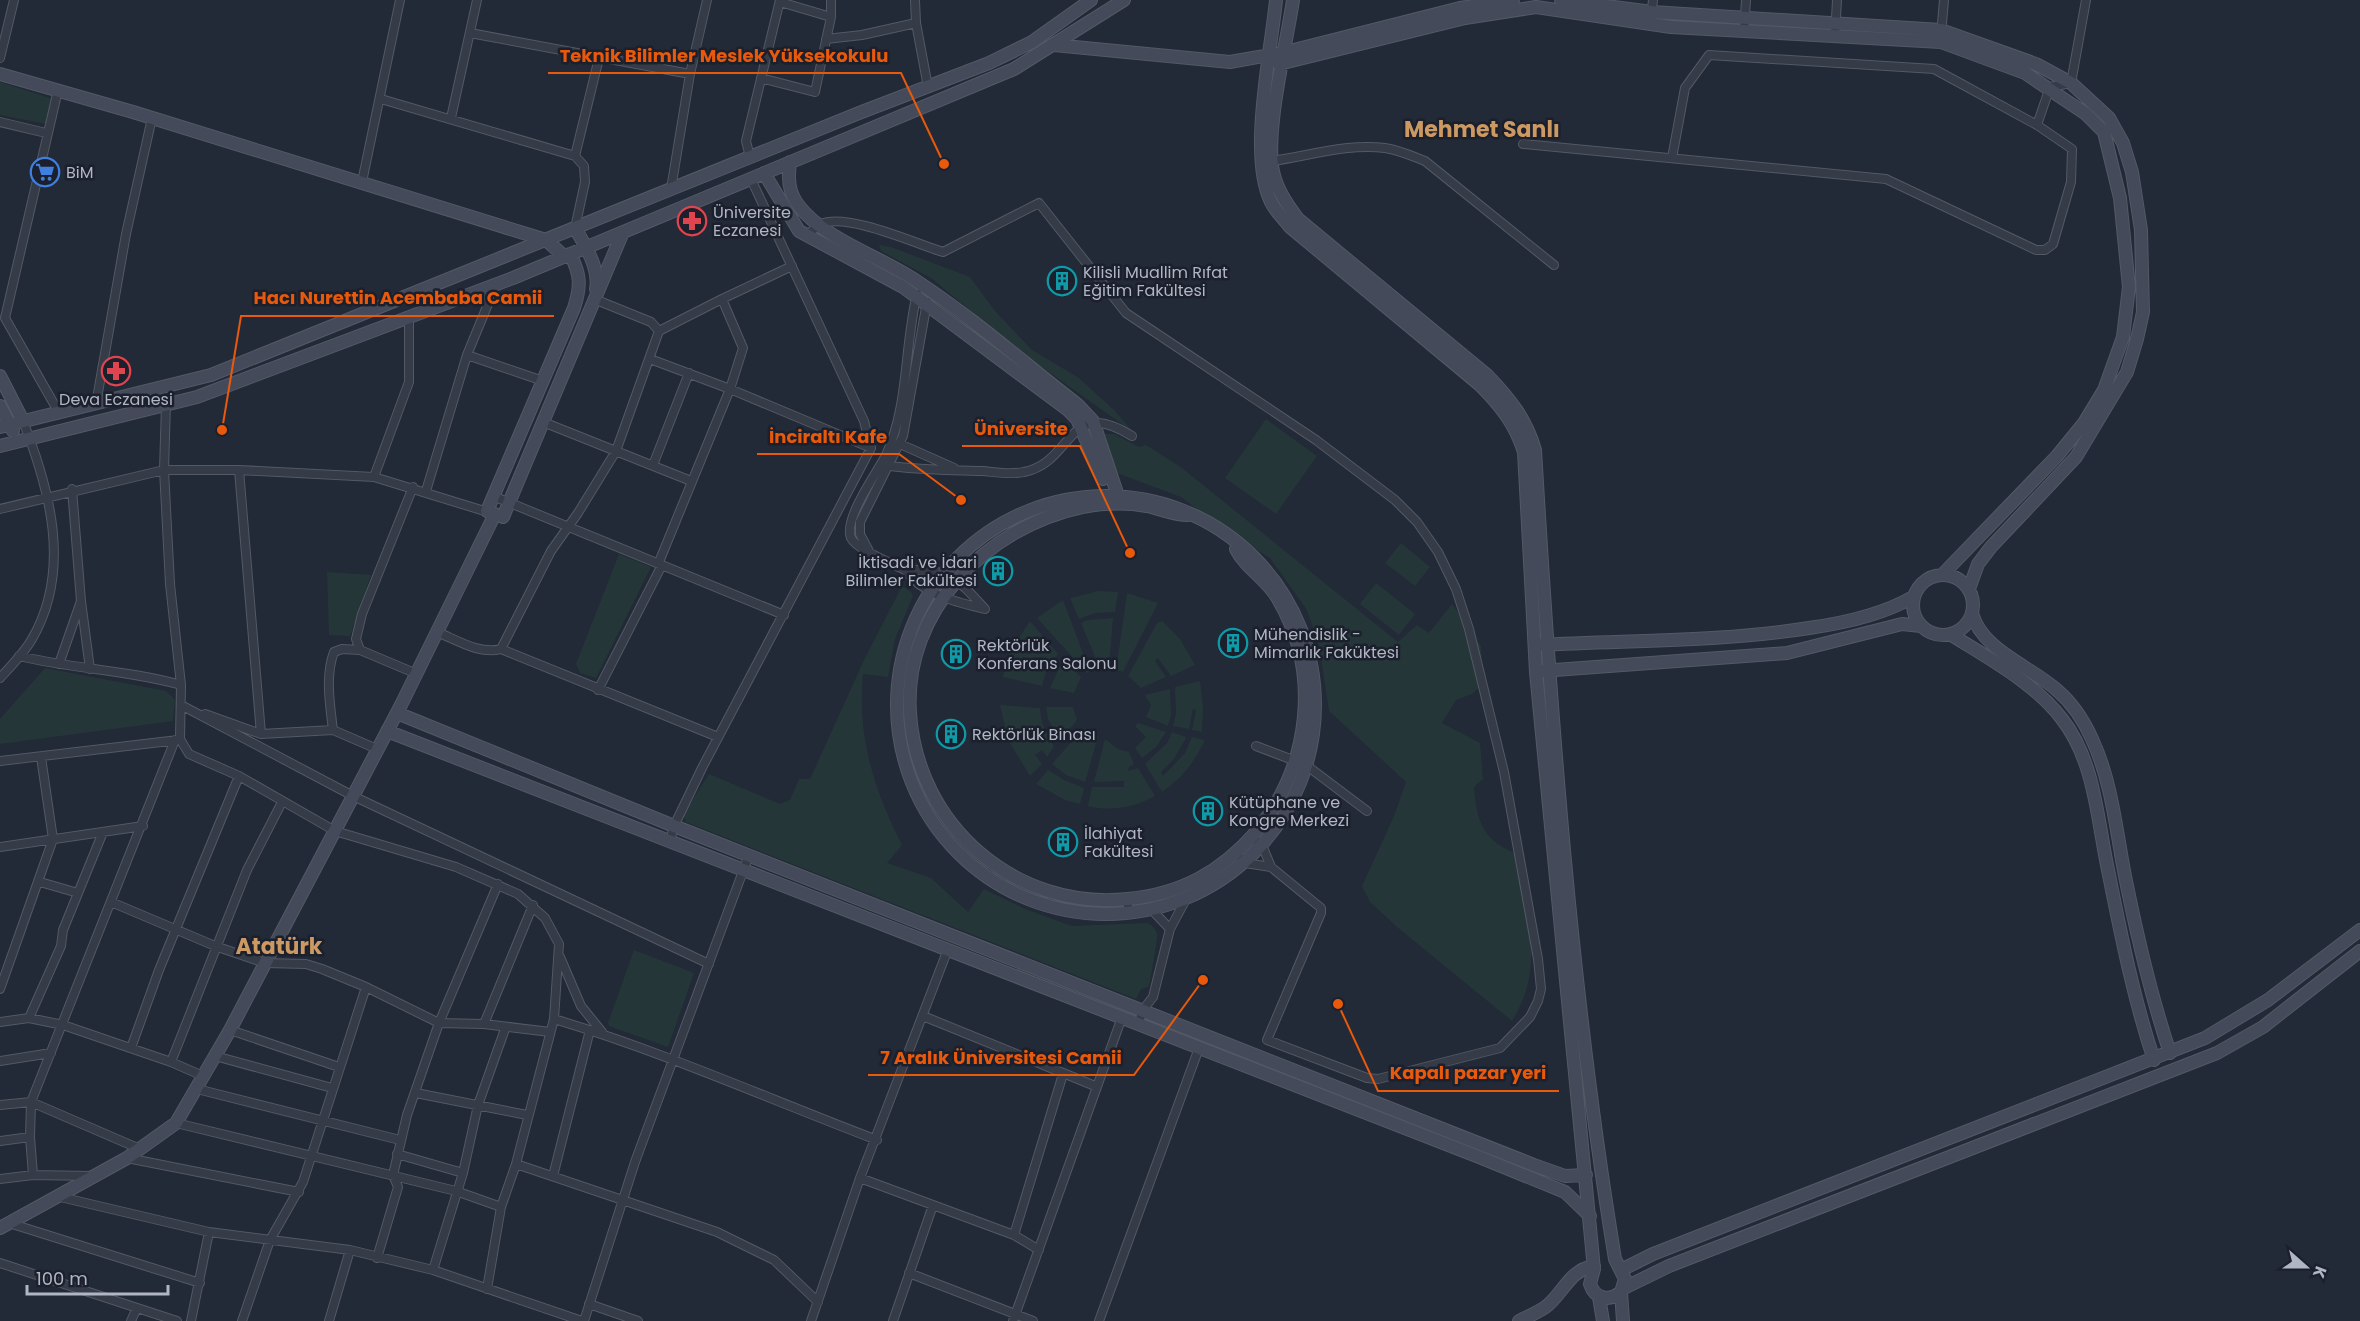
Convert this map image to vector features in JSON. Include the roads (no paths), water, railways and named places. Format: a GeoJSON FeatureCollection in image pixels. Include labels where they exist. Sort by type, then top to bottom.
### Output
{"type":"FeatureCollection","features":[{"type":"Feature","properties":{"kind":"street"},"geometry":{"type":"LineString","coordinates":[[0,58],[14,0]]}},
{"type":"Feature","properties":{"kind":"street"},"geometry":{"type":"LineString","coordinates":[[362,182],[400,0]]}},
{"type":"Feature","properties":{"kind":"street"},"geometry":{"type":"LineString","coordinates":[[451,118],[477,0]]}},
{"type":"Feature","properties":{"kind":"street"},"geometry":{"type":"LineString","coordinates":[[671,189],[690,74],[707,0]]}},
{"type":"Feature","properties":{"kind":"street"},"geometry":{"type":"LineString","coordinates":[[761,78],[815,92],[831,17],[831,0]]}},
{"type":"Feature","properties":{"kind":"street"},"geometry":{"type":"LineString","coordinates":[[915,0],[916,23],[928,87]]}},
{"type":"Feature","properties":{"kind":"street"},"geometry":{"type":"LineString","coordinates":[[5,426],[58,411],[96,404],[211,375],[989,63],[1032,42],[1091,0]]}},
{"type":"Feature","properties":{"kind":"street"},"geometry":{"type":"LineString","coordinates":[[0,446],[197,397],[491,286],[1014,69],[1124,0]]}},
{"type":"Feature","properties":{"kind":"street"},"geometry":{"type":"LineString","coordinates":[[1276,0],[1261,168],[1271,202],[1290,227],[1480,385],[1503,408],[1518,433],[1524,452],[1541,645]]}},
{"type":"Feature","properties":{"kind":"street"},"geometry":{"type":"LineString","coordinates":[[1293,0],[1274,124],[1272,161],[1281,196],[1299,219],[1488,376],[1512,401],[1528,428],[1535,450],[1542,671],[1590,1216],[1594,1268],[1590,1284],[1599,1297],[1603,1321]]}},
{"type":"Feature","properties":{"kind":"street"},"geometry":{"type":"LineString","coordinates":[[1285,58],[1448,6],[1512,0]]}},
{"type":"Feature","properties":{"kind":"street"},"geometry":{"type":"LineString","coordinates":[[1561,0],[1745,25],[1941,36],[2036,64],[2071,83],[2109,118],[2123,142],[2132,172],[2141,230],[2143,276],[2141,321],[2127,372],[2076,457],[1991,547],[1978,564],[1969,589],[1976,625],[1987,638],[2049,682],[2066,698],[2093,740],[2110,794],[2139,939],[2170,1053]]}},
{"type":"Feature","properties":{"kind":"street"},"geometry":{"type":"LineString","coordinates":[[1745,25],[1746,0]]}},
{"type":"Feature","properties":{"kind":"street"},"geometry":{"type":"LineString","coordinates":[[1836,30],[1838,0]]}},
{"type":"Feature","properties":{"kind":"street"},"geometry":{"type":"LineString","coordinates":[[1941,36],[1944,0]]}},
{"type":"Feature","properties":{"kind":"street"},"geometry":{"type":"LineString","coordinates":[[2071,83],[2086,0]]}},
{"type":"Feature","properties":{"kind":"street"},"geometry":{"type":"LineString","coordinates":[[750,157],[746,141],[780,1],[831,17]]}},
{"type":"Feature","properties":{"kind":"street"},"geometry":{"type":"LineString","coordinates":[[1054,45],[1230,62],[1270,60],[1465,18],[1536,7],[1652,12]]}},
{"type":"Feature","properties":{"kind":"street"},"geometry":{"type":"LineString","coordinates":[[826,39],[861,35],[916,23]]}},
{"type":"Feature","properties":{"kind":"street"},"geometry":{"type":"LineString","coordinates":[[470,33],[690,74]]}},
{"type":"Feature","properties":{"kind":"street"},"geometry":{"type":"LineString","coordinates":[[1921,626],[1913,612],[1913,597],[1921,583],[1943,574],[2057,456],[2084,423],[2104,390],[2123,337],[2129,287],[2120,198],[2104,132],[2095,121],[2050,87],[2025,73],[1941,36]]}},
{"type":"Feature","properties":{"kind":"street"},"geometry":{"type":"LineString","coordinates":[[1522,144],[1886,179],[2036,250],[2045,250],[2053,244],[2071,182],[2072,149],[2037,125],[1934,69],[1709,55],[1685,88],[1672,158]]}},
{"type":"Feature","properties":{"kind":"street"},"geometry":{"type":"LineString","coordinates":[[575,156],[599,58]]}},
{"type":"Feature","properties":{"kind":"street"},"geometry":{"type":"LineString","coordinates":[[0,74],[152,118],[546,240],[567,255],[579,270],[581,285],[494,496],[495,514]]}},
{"type":"Feature","properties":{"kind":"street"},"geometry":{"type":"LineString","coordinates":[[2050,87],[2071,83]]}},
{"type":"Feature","properties":{"kind":"street"},"geometry":{"type":"LineString","coordinates":[[2037,125],[2050,87]]}},
{"type":"Feature","properties":{"kind":"street"},"geometry":{"type":"LineString","coordinates":[[5,318],[57,90]]}},
{"type":"Feature","properties":{"kind":"street"},"geometry":{"type":"LineString","coordinates":[[381,99],[575,156],[584,166],[585,182],[575,228],[587,247],[597,282],[594,299]]}},
{"type":"Feature","properties":{"kind":"street"},"geometry":{"type":"LineString","coordinates":[[96,404],[126,234],[152,118]]}},
{"type":"Feature","properties":{"kind":"street"},"geometry":{"type":"LineString","coordinates":[[0,122],[46,133]]}},
{"type":"Feature","properties":{"kind":"street"},"geometry":{"type":"LineString","coordinates":[[1272,161],[1354,148],[1384,148],[1425,161],[1554,265]]}},
{"type":"Feature","properties":{"kind":"street"},"geometry":{"type":"LineString","coordinates":[[790,162],[788,180],[790,189],[798,204],[820,224],[920,283],[1078,405],[1093,422],[1112,490],[1113,504]]}},
{"type":"Feature","properties":{"kind":"street"},"geometry":{"type":"LineString","coordinates":[[764,173],[799,231],[903,287],[1068,410],[1077,419],[1112,490]]}},
{"type":"Feature","properties":{"kind":"street"},"geometry":{"type":"LineString","coordinates":[[670,841],[674,826],[718,737],[871,448],[864,421],[751,179]]}},
{"type":"Feature","properties":{"kind":"street"},"geometry":{"type":"LineString","coordinates":[[807,236],[820,224],[836,221],[854,224],[943,252],[1039,203],[1126,313],[1324,446],[1395,500],[1417,522],[1438,552],[1456,589],[1469,629],[1504,772],[1538,959],[1541,989],[1530,1017],[1500,1048],[1378,1079],[1367,1078],[1267,1040],[1321,914],[1321,908],[1271,867],[1245,863],[1236,854]]}},
{"type":"Feature","properties":{"kind":"street"},"geometry":{"type":"LineString","coordinates":[[5,1225],[127,1158],[176,1123],[230,1030],[397,713],[495,514],[509,503],[623,232]]}},
{"type":"Feature","properties":{"kind":"street"},"geometry":{"type":"LineString","coordinates":[[501,649],[551,550],[616,451],[659,331],[792,266]]}},
{"type":"Feature","properties":{"kind":"street"},"geometry":{"type":"LineString","coordinates":[[869,551],[860,534],[860,522],[890,466],[906,425],[921,300],[920,283]]}},
{"type":"Feature","properties":{"kind":"street"},"geometry":{"type":"LineString","coordinates":[[426,491],[467,355],[488,304],[491,286]]}},
{"type":"Feature","properties":{"kind":"street"},"geometry":{"type":"LineString","coordinates":[[905,570],[910,578],[943,598],[985,609],[958,579],[944,573],[905,570],[855,544],[849,529],[857,507],[876,475],[895,431],[921,300],[931,291]]}},
{"type":"Feature","properties":{"kind":"street"},"geometry":{"type":"LineString","coordinates":[[594,299],[651,322],[659,331]]}},
{"type":"Feature","properties":{"kind":"street"},"geometry":{"type":"LineString","coordinates":[[598,690],[660,564],[691,481],[730,389],[743,348],[722,299]]}},
{"type":"Feature","properties":{"kind":"street"},"geometry":{"type":"LineString","coordinates":[[0,306],[58,411]]}},
{"type":"Feature","properties":{"kind":"street"},"geometry":{"type":"LineString","coordinates":[[374,477],[409,382],[409,317]]}},
{"type":"Feature","properties":{"kind":"street"},"geometry":{"type":"LineString","coordinates":[[467,355],[543,381]]}},
{"type":"Feature","properties":{"kind":"street"},"geometry":{"type":"LineString","coordinates":[[650,359],[730,389],[871,448]]}},
{"type":"Feature","properties":{"kind":"street"},"geometry":{"type":"LineString","coordinates":[[653,465],[689,373]]}},
{"type":"Feature","properties":{"kind":"street"},"geometry":{"type":"LineString","coordinates":[[0,376],[23,422],[24,441],[50,497],[55,536],[49,590],[37,629],[1,677]]}},
{"type":"Feature","properties":{"kind":"street"},"geometry":{"type":"LineString","coordinates":[[33,1175],[30,1137],[31,1102],[177,740],[182,685],[170,584],[164,470],[166,404]]}},
{"type":"Feature","properties":{"kind":"street"},"geometry":{"type":"LineString","coordinates":[[0,405],[5,426],[24,441]]}},
{"type":"Feature","properties":{"kind":"street"},"geometry":{"type":"LineString","coordinates":[[543,422],[691,481]]}},
{"type":"Feature","properties":{"kind":"street"},"geometry":{"type":"LineString","coordinates":[[890,466],[1028,471],[1047,459],[1081,428],[1093,422],[1106,422],[1132,436]]}},
{"type":"Feature","properties":{"kind":"street"},"geometry":{"type":"LineString","coordinates":[[900,444],[960,470]]}},
{"type":"Feature","properties":{"kind":"street"},"geometry":{"type":"LineString","coordinates":[[0,509],[50,497],[72,489],[164,470],[239,470],[374,477],[413,487],[495,514]]}},
{"type":"Feature","properties":{"kind":"street"},"geometry":{"type":"LineString","coordinates":[[239,470],[261,734]]}},
{"type":"Feature","properties":{"kind":"street"},"geometry":{"type":"LineString","coordinates":[[360,650],[356,639],[362,614],[413,487]]}},
{"type":"Feature","properties":{"kind":"street"},"geometry":{"type":"LineString","coordinates":[[72,489],[81,601],[90,669]]}},
{"type":"Feature","properties":{"kind":"street"},"geometry":{"type":"LineString","coordinates":[[1112,490],[1140,491],[1178,505],[1188,515],[1236,549],[1248,554],[1278,584],[1298,617],[1308,644],[1314,683],[1315,710],[1292,800],[1262,845],[1245,863],[1224,880],[1185,901],[1152,910],[1109,915],[1070,911],[1019,895],[996,883],[955,849],[938,830],[919,801],[900,747],[896,705],[901,665],[908,640],[932,591],[944,573],[991,533],[1022,514],[1061,499],[1112,490]]}},
{"type":"Feature","properties":{"kind":"street"},"geometry":{"type":"LineString","coordinates":[[494,496],[784,615]]}},
{"type":"Feature","properties":{"kind":"street"},"geometry":{"type":"LineString","coordinates":[[1188,515],[1113,504],[1067,511],[1024,526],[995,544],[958,579],[943,598],[930,619],[919,645],[910,684],[910,712],[921,765],[941,806],[975,850],[1016,879],[1064,897],[1085,900],[1127,899],[1165,894],[1189,886],[1236,854],[1285,790],[1301,762]]}},
{"type":"Feature","properties":{"kind":"street"},"geometry":{"type":"LineString","coordinates":[[1943,574],[1958,578],[1969,589]]}},
{"type":"Feature","properties":{"kind":"street"},"geometry":{"type":"LineString","coordinates":[[1541,645],[1754,637],[1863,617],[1896,607],[1913,597]]}},
{"type":"Feature","properties":{"kind":"street"},"geometry":{"type":"LineString","coordinates":[[59,664],[81,601]]}},
{"type":"Feature","properties":{"kind":"street"},"geometry":{"type":"LineString","coordinates":[[1542,671],[1787,652],[1902,624],[1921,626],[1934,634],[1950,634],[1964,626],[1972,613]]}},
{"type":"Feature","properties":{"kind":"street"},"geometry":{"type":"LineString","coordinates":[[437,632],[490,652],[501,649],[718,737]]}},
{"type":"Feature","properties":{"kind":"street"},"geometry":{"type":"LineString","coordinates":[[1950,634],[2046,702],[2068,726],[2078,745],[2095,799],[2129,966],[2154,1060]]}},
{"type":"Feature","properties":{"kind":"street"},"geometry":{"type":"LineString","coordinates":[[333,730],[329,683],[331,659],[334,652],[342,649],[360,650],[417,674]]}},
{"type":"Feature","properties":{"kind":"street"},"geometry":{"type":"LineString","coordinates":[[19,656],[90,669],[146,675],[182,685]]}},
{"type":"Feature","properties":{"kind":"street"},"geometry":{"type":"LineString","coordinates":[[1542,671],[1592,1117],[1619,1268],[1625,1279],[1622,1290],[1623,1321]]}},
{"type":"Feature","properties":{"kind":"street"},"geometry":{"type":"LineString","coordinates":[[181,705],[261,734],[333,730],[377,749]]}},
{"type":"Feature","properties":{"kind":"street"},"geometry":{"type":"LineString","coordinates":[[181,705],[353,796],[709,963]]}},
{"type":"Feature","properties":{"kind":"street"},"geometry":{"type":"LineString","coordinates":[[397,713],[749,855],[1140,1018],[1377,1101],[1565,1176],[1586,1175]]}},
{"type":"Feature","properties":{"kind":"street"},"geometry":{"type":"LineString","coordinates":[[387,731],[1122,1017],[1140,1018],[1199,1048],[1565,1192],[1590,1216]]}},
{"type":"Feature","properties":{"kind":"street"},"geometry":{"type":"LineString","coordinates":[[0,761],[177,740]]}},
{"type":"Feature","properties":{"kind":"street"},"geometry":{"type":"LineString","coordinates":[[177,740],[189,754],[240,776],[335,831],[456,867],[498,884],[533,905],[554,930],[559,944],[554,1019],[516,1164],[501,1207],[487,1289]]}},
{"type":"Feature","properties":{"kind":"street"},"geometry":{"type":"LineString","coordinates":[[1256,746],[1301,762],[1366,811]]}},
{"type":"Feature","properties":{"kind":"street"},"geometry":{"type":"LineString","coordinates":[[0,989],[40,882],[53,839],[40,757]]}},
{"type":"Feature","properties":{"kind":"street"},"geometry":{"type":"LineString","coordinates":[[131,1048],[176,930],[240,776]]}},
{"type":"Feature","properties":{"kind":"street"},"geometry":{"type":"LineString","coordinates":[[171,1062],[247,870],[282,802]]}},
{"type":"Feature","properties":{"kind":"street"},"geometry":{"type":"LineString","coordinates":[[0,848],[143,826]]}},
{"type":"Feature","properties":{"kind":"street"},"geometry":{"type":"LineString","coordinates":[[28,1018],[61,946],[63,930],[103,832]]}},
{"type":"Feature","properties":{"kind":"street"},"geometry":{"type":"LineString","coordinates":[[1251,837],[1262,845],[1271,867]]}},
{"type":"Feature","properties":{"kind":"street"},"geometry":{"type":"LineString","coordinates":[[56,1196],[209,1232],[350,1250],[433,1270],[583,1321],[623,1199],[749,855]]}},
{"type":"Feature","properties":{"kind":"street"},"geometry":{"type":"LineString","coordinates":[[40,882],[78,893]]}},
{"type":"Feature","properties":{"kind":"street"},"geometry":{"type":"LineString","coordinates":[[377,1258],[398,1187],[393,1175],[400,1140],[438,1023],[498,884]]}},
{"type":"Feature","properties":{"kind":"street"},"geometry":{"type":"LineString","coordinates":[[1127,899],[1129,913]]}},
{"type":"Feature","properties":{"kind":"street"},"geometry":{"type":"LineString","coordinates":[[1140,1018],[1153,997],[1170,929],[1185,901]]}},
{"type":"Feature","properties":{"kind":"street"},"geometry":{"type":"LineString","coordinates":[[111,902],[215,946],[265,963],[306,964],[366,987],[438,1023],[484,1024],[505,1029],[550,1032]]}},
{"type":"Feature","properties":{"kind":"street"},"geometry":{"type":"LineString","coordinates":[[484,1024],[533,905]]}},
{"type":"Feature","properties":{"kind":"street"},"geometry":{"type":"LineString","coordinates":[[1152,910],[1170,929]]}},
{"type":"Feature","properties":{"kind":"street"},"geometry":{"type":"LineString","coordinates":[[1519,1321],[1547,1306],[1571,1276],[1581,1268],[1594,1268],[1604,1264],[1619,1268],[2170,1053],[2234,1022],[2268,1000],[2360,930]]}},
{"type":"Feature","properties":{"kind":"street"},"geometry":{"type":"LineString","coordinates":[[811,1321],[860,1179],[877,1140],[948,949]]}},
{"type":"Feature","properties":{"kind":"street"},"geometry":{"type":"LineString","coordinates":[[1599,1297],[1610,1299],[1622,1290],[1669,1266],[2217,1053],[2271,1022],[2360,951]]}},
{"type":"Feature","properties":{"kind":"street"},"geometry":{"type":"LineString","coordinates":[[559,956],[581,1006],[602,1032]]}},
{"type":"Feature","properties":{"kind":"street"},"geometry":{"type":"LineString","coordinates":[[242,1321],[270,1240],[299,1192],[366,987]]}},
{"type":"Feature","properties":{"kind":"street"},"geometry":{"type":"LineString","coordinates":[[922,1016],[1095,1086]]}},
{"type":"Feature","properties":{"kind":"street"},"geometry":{"type":"LineString","coordinates":[[1014,1318],[1095,1086],[1122,1017]]}},
{"type":"Feature","properties":{"kind":"street"},"geometry":{"type":"LineString","coordinates":[[0,1022],[28,1018],[63,1025],[171,1062],[204,1076]]}},
{"type":"Feature","properties":{"kind":"street"},"geometry":{"type":"LineString","coordinates":[[554,1019],[602,1032],[877,1140]]}},
{"type":"Feature","properties":{"kind":"street"},"geometry":{"type":"LineString","coordinates":[[433,1270],[463,1173],[478,1105],[505,1029]]}},
{"type":"Feature","properties":{"kind":"street"},"geometry":{"type":"LineString","coordinates":[[230,1030],[339,1066]]}},
{"type":"Feature","properties":{"kind":"street"},"geometry":{"type":"LineString","coordinates":[[553,1176],[590,1030]]}},
{"type":"Feature","properties":{"kind":"street"},"geometry":{"type":"LineString","coordinates":[[1099,1321],[1199,1048]]}},
{"type":"Feature","properties":{"kind":"street"},"geometry":{"type":"LineString","coordinates":[[0,1061],[51,1053]]}},
{"type":"Feature","properties":{"kind":"street"},"geometry":{"type":"LineString","coordinates":[[215,1056],[332,1088]]}},
{"type":"Feature","properties":{"kind":"street"},"geometry":{"type":"LineString","coordinates":[[1014,1235],[1063,1074]]}},
{"type":"Feature","properties":{"kind":"street"},"geometry":{"type":"LineString","coordinates":[[197,1089],[400,1140]]}},
{"type":"Feature","properties":{"kind":"street"},"geometry":{"type":"LineString","coordinates":[[416,1093],[527,1115]]}},
{"type":"Feature","properties":{"kind":"street"},"geometry":{"type":"LineString","coordinates":[[0,1105],[31,1102],[140,1149]]}},
{"type":"Feature","properties":{"kind":"street"},"geometry":{"type":"LineString","coordinates":[[176,1123],[456,1191],[501,1207]]}},
{"type":"Feature","properties":{"kind":"street"},"geometry":{"type":"LineString","coordinates":[[0,1141],[30,1137]]}},
{"type":"Feature","properties":{"kind":"street"},"geometry":{"type":"LineString","coordinates":[[397,1154],[463,1173]]}},
{"type":"Feature","properties":{"kind":"street"},"geometry":{"type":"LineString","coordinates":[[127,1158],[299,1192]]}},
{"type":"Feature","properties":{"kind":"street"},"geometry":{"type":"LineString","coordinates":[[516,1164],[717,1232],[774,1260],[818,1302]]}},
{"type":"Feature","properties":{"kind":"street"},"geometry":{"type":"LineString","coordinates":[[0,1179],[33,1175],[94,1176]]}},
{"type":"Feature","properties":{"kind":"street"},"geometry":{"type":"LineString","coordinates":[[860,1179],[1014,1235],[1039,1250]]}},
{"type":"Feature","properties":{"kind":"street"},"geometry":{"type":"LineString","coordinates":[[893,1321],[933,1205]]}},
{"type":"Feature","properties":{"kind":"street"},"geometry":{"type":"LineString","coordinates":[[5,1225],[200,1283]]}},
{"type":"Feature","properties":{"kind":"street"},"geometry":{"type":"LineString","coordinates":[[191,1321],[209,1232]]}},
{"type":"Feature","properties":{"kind":"street"},"geometry":{"type":"LineString","coordinates":[[330,1321],[350,1250]]}},
{"type":"Feature","properties":{"kind":"street"},"geometry":{"type":"LineString","coordinates":[[0,1263],[177,1321]]}},
{"type":"Feature","properties":{"kind":"street"},"geometry":{"type":"LineString","coordinates":[[909,1273],[1014,1318],[1033,1321]]}},
{"type":"Feature","properties":{"kind":"street"},"geometry":{"type":"LineString","coordinates":[[590,1304],[638,1321]]}},
{"type":"Feature","properties":{"kind":"street"},"geometry":{"type":"LineString","coordinates":[[131,1321],[137,1308]]}},
{"type":"Feature","properties":{"kind":"place","name":"Teknik Bilimler Meslek Yüksekokulu"},"geometry":{"type":"Point","coordinates":[944,164]}},
{"type":"Feature","properties":{"kind":"place","name":"BiM"},"geometry":{"type":"Point","coordinates":[45,172]}},
{"type":"Feature","properties":{"kind":"place","name":"Üniversite Eczanesi"},"geometry":{"type":"Point","coordinates":[692,221]}},
{"type":"Feature","properties":{"kind":"place","name":"Kilisli Muallim Rıfat Eğitim Fakültesi"},"geometry":{"type":"Point","coordinates":[1062,281]}},
{"type":"Feature","properties":{"kind":"place","name":"Deva Eczanesi"},"geometry":{"type":"Point","coordinates":[116,371]}},
{"type":"Feature","properties":{"kind":"place","name":"Hacı Nurettin Acembaba Camii"},"geometry":{"type":"Point","coordinates":[222,430]}},
{"type":"Feature","properties":{"kind":"place","name":"İnciraltı Kafe"},"geometry":{"type":"Point","coordinates":[961,500]}},
{"type":"Feature","properties":{"kind":"place","name":"Üniversite"},"geometry":{"type":"Point","coordinates":[1130,553]}},
{"type":"Feature","properties":{"kind":"place","name":"İktisadi ve İdari Bilimler Fakültesi"},"geometry":{"type":"Point","coordinates":[998,571]}},
{"type":"Feature","properties":{"kind":"place","name":"Mühendislik - Mimarlık Faküktesi"},"geometry":{"type":"Point","coordinates":[1233,643]}},
{"type":"Feature","properties":{"kind":"place","name":"Rektörlük Konferans Salonu"},"geometry":{"type":"Point","coordinates":[956,654]}},
{"type":"Feature","properties":{"kind":"place","name":"Rektörlük Binası"},"geometry":{"type":"Point","coordinates":[951,734]}},
{"type":"Feature","properties":{"kind":"place","name":"Kütüphane ve Kongre Merkezi"},"geometry":{"type":"Point","coordinates":[1208,811]}},
{"type":"Feature","properties":{"kind":"place","name":"İlahiyat Fakültesi"},"geometry":{"type":"Point","coordinates":[1063,842]}},
{"type":"Feature","properties":{"kind":"place","name":"7 Aralık Üniversitesi Camii"},"geometry":{"type":"Point","coordinates":[1203,980]}},
{"type":"Feature","properties":{"kind":"place","name":"Kapalı pazar yeri"},"geometry":{"type":"Point","coordinates":[1338,1004]}},
{"type":"Feature","properties":{"kind":"district","name":"Mehmet Sanlı"},"geometry":{"type":"Point","coordinates":[1482,129]}},
{"type":"Feature","properties":{"kind":"district","name":"Atatürk"},"geometry":{"type":"Point","coordinates":[279,946]}}]}
